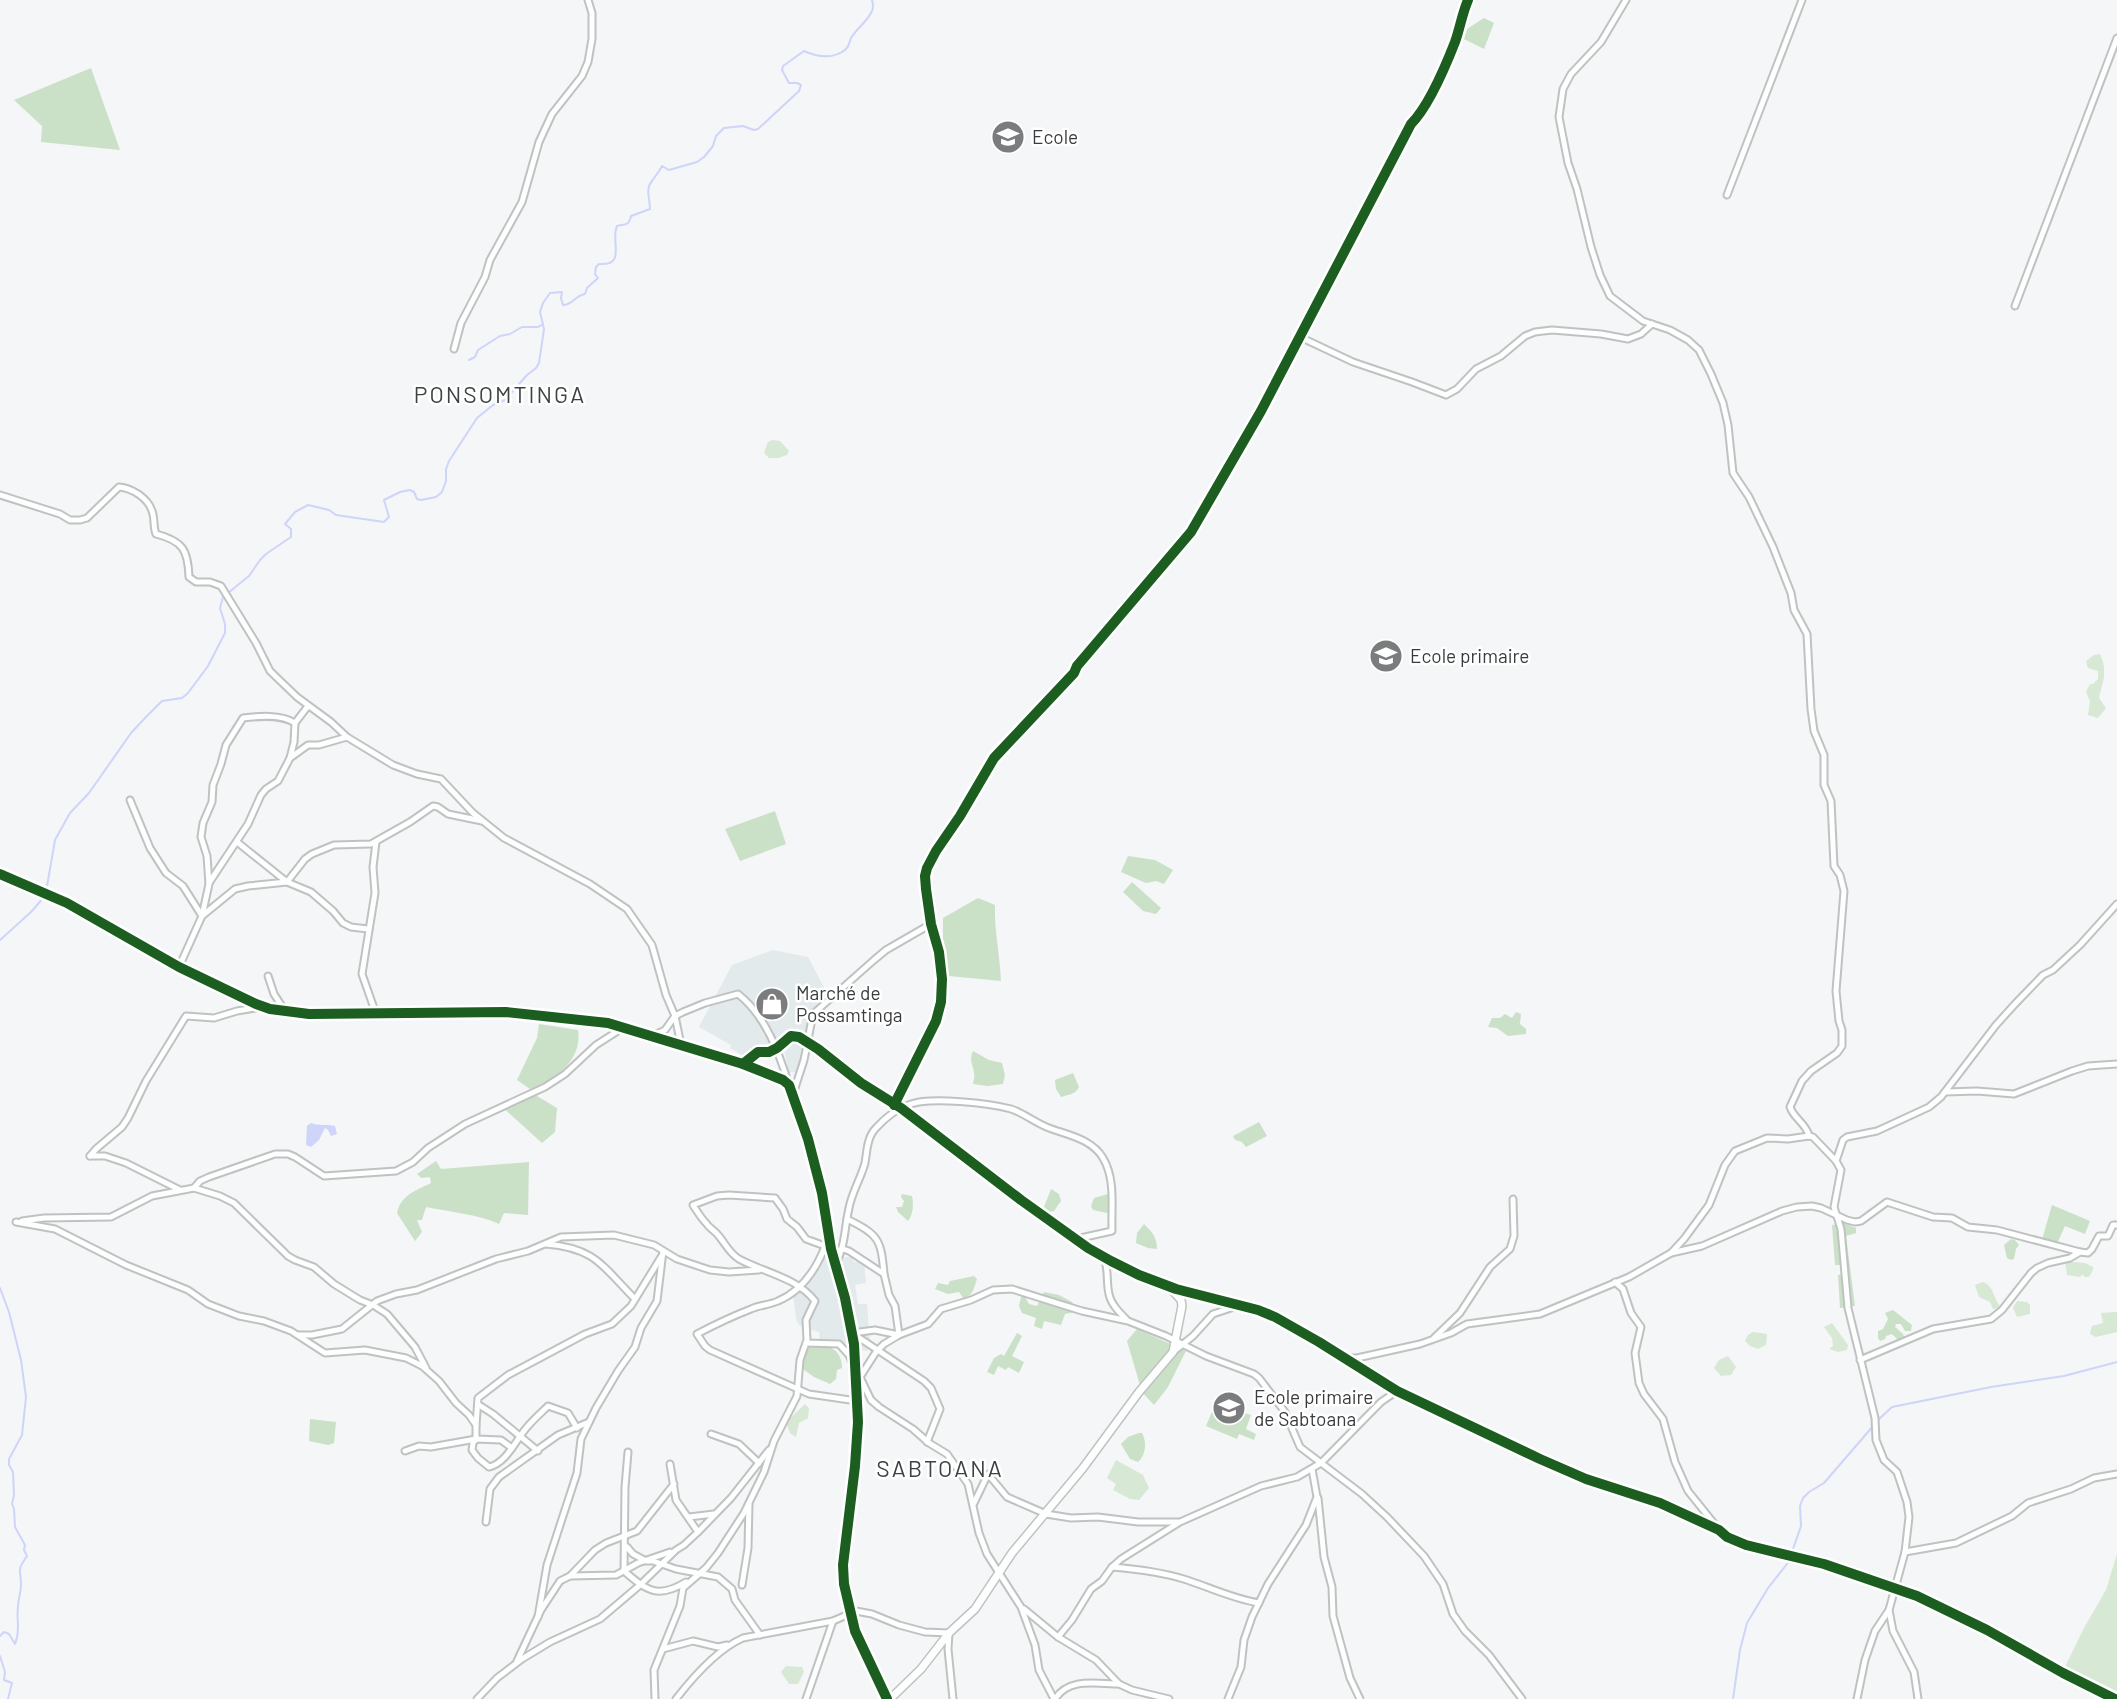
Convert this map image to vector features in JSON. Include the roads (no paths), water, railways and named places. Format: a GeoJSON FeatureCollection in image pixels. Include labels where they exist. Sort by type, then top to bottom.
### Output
{"type":"FeatureCollection","features":[{"type":"Feature","properties":{"kind":"street"},"geometry":{"type":"LineString","coordinates":[[454,349],[461,323],[485,277],[490,260],[522,202],[539,142],[552,114],[582,76],[588,62],[592,39],[592,13],[588,0]]}},
{"type":"Feature","properties":{"kind":"street"},"geometry":{"type":"LineString","coordinates":[[835,1267],[843,1249],[851,1201],[862,1173],[871,1135],[897,1106],[936,1021],[941,1002],[939,952],[931,925],[925,876],[936,851],[995,758],[1074,673],[1077,666],[1191,532],[1261,411],[1439,77],[1456,40],[1468,0]]}},
{"type":"Feature","properties":{"kind":"street"},"geometry":{"type":"LineString","coordinates":[[1626,0],[1601,42],[1572,74],[1563,89],[1559,117],[1568,163],[1600,275],[1614,300],[1643,321],[1670,330],[1699,350],[1712,374],[1726,413],[1733,473],[1749,497],[1773,547],[1791,593],[1794,610],[1807,634],[1814,731],[1824,755],[1824,785],[1831,801],[1834,866],[1840,875],[1844,891],[1836,991],[1842,1046],[1802,1081],[1790,1107],[1807,1128],[1809,1136]]}},
{"type":"Feature","properties":{"kind":"street"},"geometry":{"type":"LineString","coordinates":[[1727,195],[1802,0]]}},
{"type":"Feature","properties":{"kind":"street"},"geometry":{"type":"LineString","coordinates":[[2015,306],[2117,38]]}},
{"type":"Feature","properties":{"kind":"street"},"geometry":{"type":"LineString","coordinates":[[1300,337],[1353,362],[1446,395],[1457,389],[1476,369],[1501,356],[1525,336],[1535,332],[1552,330],[1628,339],[1641,334],[1653,324]]}},
{"type":"Feature","properties":{"kind":"street"},"geometry":{"type":"LineString","coordinates":[[0,495],[60,514],[70,520],[80,520],[87,517],[119,487],[134,490],[149,504],[156,534],[176,540],[184,551],[191,580],[221,586],[270,671],[297,697],[347,737],[393,765],[441,779],[482,821],[504,838],[590,884],[627,909],[649,940],[675,1016],[681,1045]]}},
{"type":"Feature","properties":{"kind":"street"},"geometry":{"type":"LineString","coordinates":[[209,884],[254,814],[261,795],[278,781],[290,758],[295,723],[309,706]]}},
{"type":"Feature","properties":{"kind":"street"},"geometry":{"type":"LineString","coordinates":[[178,967],[202,916],[209,884],[201,830],[212,802],[213,785],[226,745],[243,718],[257,716],[288,719],[295,723]]}},
{"type":"Feature","properties":{"kind":"street"},"geometry":{"type":"LineString","coordinates":[[290,758],[308,745],[319,745],[347,737]]}},
{"type":"Feature","properties":{"kind":"street"},"geometry":{"type":"LineString","coordinates":[[130,800],[150,848],[166,873],[183,886],[202,916]]}},
{"type":"Feature","properties":{"kind":"street"},"geometry":{"type":"LineString","coordinates":[[202,916],[235,889],[287,882],[305,859],[328,847],[376,842],[435,806],[448,814],[482,821]]}},
{"type":"Feature","properties":{"kind":"street"},"geometry":{"type":"LineString","coordinates":[[237,842],[287,882],[311,892],[347,925],[368,929]]}},
{"type":"Feature","properties":{"kind":"street"},"geometry":{"type":"LineString","coordinates":[[376,842],[374,894],[362,974],[376,1014]]}},
{"type":"Feature","properties":{"kind":"street"},"geometry":{"type":"LineString","coordinates":[[0,874],[67,903],[178,967],[264,1007],[286,1012],[376,1014],[506,1012],[578,1019],[624,1027],[743,1064],[789,1085]]}},
{"type":"Feature","properties":{"kind":"street"},"geometry":{"type":"LineString","coordinates":[[1836,1161],[1843,1140],[1847,1137],[1877,1131],[1929,1107],[1945,1092],[2015,1004],[2043,975],[2053,970],[2080,945],[2117,904]]}},
{"type":"Feature","properties":{"kind":"street"},"geometry":{"type":"LineString","coordinates":[[793,1094],[804,1060],[813,1014],[886,950],[931,925]]}},
{"type":"Feature","properties":{"kind":"street"},"geometry":{"type":"LineString","coordinates":[[268,976],[274,994],[286,1012]]}},
{"type":"Feature","properties":{"kind":"street"},"geometry":{"type":"LineString","coordinates":[[652,1036],[664,1030],[675,1016],[705,1003],[738,994],[746,1000],[777,1048],[808,1139],[852,1333],[858,1374],[855,1466],[843,1564],[844,1584],[849,1614],[869,1664],[889,1699],[921,1669],[949,1633],[975,1609],[1016,1548],[1180,1343],[1196,1333],[1213,1314],[1238,1306]]}},
{"type":"Feature","properties":{"kind":"street"},"geometry":{"type":"LineString","coordinates":[[180,1190],[126,1163],[105,1156],[90,1156],[122,1127],[136,1106],[146,1081],[187,1016],[214,1018],[264,1007]]}},
{"type":"Feature","properties":{"kind":"street"},"geometry":{"type":"LineString","coordinates":[[194,1188],[209,1177],[275,1154],[295,1157],[324,1176],[396,1171],[465,1124],[545,1087],[565,1074],[596,1045],[624,1027]]}},
{"type":"Feature","properties":{"kind":"street"},"geometry":{"type":"LineString","coordinates":[[743,1064],[758,1052],[769,1052],[792,1036],[807,1042],[897,1106],[975,1167],[1103,1257],[1168,1286],[1275,1317],[1397,1391],[1540,1459],[1587,1479],[1660,1503],[1719,1530]]}},
{"type":"Feature","properties":{"kind":"street"},"geometry":{"type":"LineString","coordinates":[[1945,1092],[1977,1090],[2014,1094],[2088,1066],[2117,1064]]}},
{"type":"Feature","properties":{"kind":"street"},"geometry":{"type":"LineString","coordinates":[[897,1106],[924,1101],[981,1103],[1013,1110],[1041,1125],[1092,1145],[1103,1158],[1110,1176],[1112,1231],[1076,1239]]}},
{"type":"Feature","properties":{"kind":"street"},"geometry":{"type":"LineString","coordinates":[[1671,1253],[1709,1205],[1725,1166],[1735,1151],[1762,1139],[1809,1136],[1821,1143],[1836,1161],[1840,1170],[1834,1202],[1840,1229],[1846,1300],[1875,1418],[1878,1447],[1884,1460],[1897,1472],[1908,1502],[1909,1517],[1905,1552],[1889,1610],[1875,1631],[1865,1660],[1857,1699]]}},
{"type":"Feature","properties":{"kind":"street"},"geometry":{"type":"LineString","coordinates":[[428,1371],[415,1347],[387,1314],[334,1284],[314,1267],[288,1256],[234,1203],[220,1196],[194,1188],[152,1196],[111,1217],[44,1218],[16,1222],[55,1229],[126,1265],[188,1290],[208,1304],[239,1316],[272,1323],[298,1335],[325,1353],[365,1350],[406,1358],[439,1381],[476,1425]]}},
{"type":"Feature","properties":{"kind":"street"},"geometry":{"type":"LineString","coordinates":[[477,1699],[516,1663],[550,1642],[600,1619],[698,1532],[760,1463],[797,1396],[800,1360],[806,1343],[806,1320],[815,1301],[800,1287],[783,1277],[761,1270],[729,1251],[693,1205],[729,1195],[775,1198],[787,1219],[806,1239],[825,1246]]}},
{"type":"Feature","properties":{"kind":"street"},"geometry":{"type":"LineString","coordinates":[[1431,1340],[1460,1313],[1490,1267],[1510,1249],[1514,1236],[1513,1199]]}},
{"type":"Feature","properties":{"kind":"street"},"geometry":{"type":"LineString","coordinates":[[1345,1358],[1357,1358],[1431,1340],[1467,1324],[1530,1316],[1553,1309],[1629,1277],[1671,1253],[1702,1246],[1797,1207],[1821,1208],[1852,1222],[1861,1221],[1887,1202],[1892,1202],[1933,1217],[1952,1218],[1968,1227],[1997,1230],[2088,1253],[2099,1236],[2108,1236],[2113,1225],[2117,1225]]}},
{"type":"Feature","properties":{"kind":"street"},"geometry":{"type":"LineString","coordinates":[[847,1219],[860,1225],[878,1240],[889,1295],[895,1306],[899,1335]]}},
{"type":"Feature","properties":{"kind":"street"},"geometry":{"type":"LineString","coordinates":[[828,1234],[814,1270],[800,1287],[780,1300],[750,1309],[696,1334],[710,1350],[811,1395],[857,1401]]}},
{"type":"Feature","properties":{"kind":"street"},"geometry":{"type":"LineString","coordinates":[[298,1335],[342,1329],[373,1305],[396,1294],[417,1290],[447,1276],[496,1259],[517,1255],[561,1237],[608,1235],[654,1245],[691,1264],[710,1270],[761,1270]]}},
{"type":"Feature","properties":{"kind":"street"},"geometry":{"type":"LineString","coordinates":[[543,1244],[591,1255],[601,1262],[635,1299]]}},
{"type":"Feature","properties":{"kind":"street"},"geometry":{"type":"LineString","coordinates":[[843,1249],[884,1274]]}},
{"type":"Feature","properties":{"kind":"street"},"geometry":{"type":"LineString","coordinates":[[577,1429],[568,1413],[548,1406],[494,1466],[489,1467],[472,1450],[476,1439],[478,1398],[508,1375],[584,1334],[612,1324],[635,1299],[663,1251]]}},
{"type":"Feature","properties":{"kind":"street"},"geometry":{"type":"LineString","coordinates":[[538,1617],[551,1550],[574,1485],[581,1439],[618,1371],[635,1347],[641,1328],[657,1301],[663,1251]]}},
{"type":"Feature","properties":{"kind":"street"},"geometry":{"type":"LineString","coordinates":[[1860,1360],[1933,1329],[1991,1319],[2002,1310],[2037,1268],[2070,1258],[2080,1252]]}},
{"type":"Feature","properties":{"kind":"street"},"geometry":{"type":"LineString","coordinates":[[1103,1257],[1107,1268],[1109,1295],[1128,1321]]}},
{"type":"Feature","properties":{"kind":"street"},"geometry":{"type":"LineString","coordinates":[[1614,1282],[1623,1289],[1631,1313],[1641,1327],[1635,1353],[1639,1383],[1663,1419],[1675,1462],[1688,1491],[1727,1537],[1758,1549],[1814,1562],[1917,1596],[1987,1630],[2063,1674],[2115,1699]]}},
{"type":"Feature","properties":{"kind":"street"},"geometry":{"type":"LineString","coordinates":[[1168,1286],[1178,1295],[1182,1306],[1180,1343]]}},
{"type":"Feature","properties":{"kind":"street"},"geometry":{"type":"LineString","coordinates":[[858,1374],[878,1350],[899,1335],[928,1324],[941,1309],[1002,1288],[1128,1321],[1254,1374],[1285,1412],[1300,1447],[1362,1494],[1424,1556],[1443,1584],[1453,1614],[1465,1631],[1489,1655],[1522,1699]]}},
{"type":"Feature","properties":{"kind":"street"},"geometry":{"type":"LineString","coordinates":[[852,1333],[875,1330],[899,1335]]}},
{"type":"Feature","properties":{"kind":"street"},"geometry":{"type":"LineString","coordinates":[[852,1333],[931,1388],[940,1407],[928,1441]]}},
{"type":"Feature","properties":{"kind":"street"},"geometry":{"type":"LineString","coordinates":[[806,1343],[839,1344],[849,1355],[867,1393],[879,1407],[913,1429],[952,1460],[968,1484],[979,1533],[987,1554],[1021,1607],[1035,1645],[1039,1670],[1055,1699],[1064,1689],[1079,1683],[1119,1684]]}},
{"type":"Feature","properties":{"kind":"street"},"geometry":{"type":"LineString","coordinates":[[1058,1637],[1091,1590],[1112,1567],[1180,1522],[1261,1486],[1275,1484],[1312,1469],[1381,1402],[1397,1391]]}},
{"type":"Feature","properties":{"kind":"street"},"geometry":{"type":"LineString","coordinates":[[479,1405],[538,1451]]}},
{"type":"Feature","properties":{"kind":"street"},"geometry":{"type":"LineString","coordinates":[[486,1522],[490,1489],[499,1477],[558,1434],[577,1429],[589,1422]]}},
{"type":"Feature","properties":{"kind":"street"},"geometry":{"type":"LineString","coordinates":[[711,1434],[739,1444],[760,1463]]}},
{"type":"Feature","properties":{"kind":"street"},"geometry":{"type":"LineString","coordinates":[[405,1451],[419,1446],[431,1447],[476,1439],[501,1440],[512,1448]]}},
{"type":"Feature","properties":{"kind":"street"},"geometry":{"type":"LineString","coordinates":[[655,1699],[653,1674],[680,1606],[682,1591],[718,1553],[750,1501],[768,1462],[774,1441]]}},
{"type":"Feature","properties":{"kind":"street"},"geometry":{"type":"LineString","coordinates":[[624,1571],[628,1452]]}},
{"type":"Feature","properties":{"kind":"street"},"geometry":{"type":"LineString","coordinates":[[670,1464],[676,1500],[698,1532]]}},
{"type":"Feature","properties":{"kind":"street"},"geometry":{"type":"LineString","coordinates":[[1312,1469],[1324,1557],[1332,1587],[1333,1616],[1350,1678],[1360,1699]]}},
{"type":"Feature","properties":{"kind":"street"},"geometry":{"type":"LineString","coordinates":[[974,1503],[988,1474],[1007,1497],[1045,1514],[1138,1522],[1180,1522]]}},
{"type":"Feature","properties":{"kind":"street"},"geometry":{"type":"LineString","coordinates":[[1905,1552],[1956,1544],[2012,1516],[2028,1503],[2071,1489],[2094,1478],[2117,1474]]}},
{"type":"Feature","properties":{"kind":"street"},"geometry":{"type":"LineString","coordinates":[[545,1581],[560,1581],[570,1576],[595,1550],[637,1531],[674,1483]]}},
{"type":"Feature","properties":{"kind":"street"},"geometry":{"type":"LineString","coordinates":[[1228,1699],[1241,1667],[1244,1640],[1259,1603],[1306,1525],[1317,1497]]}},
{"type":"Feature","properties":{"kind":"street"},"geometry":{"type":"LineString","coordinates":[[742,1585],[749,1537],[750,1501]]}},
{"type":"Feature","properties":{"kind":"street"},"geometry":{"type":"LineString","coordinates":[[689,1517],[714,1514]]}},
{"type":"Feature","properties":{"kind":"street"},"geometry":{"type":"LineString","coordinates":[[625,1545],[629,1551],[646,1561],[718,1577],[732,1589],[735,1600],[760,1635]]}},
{"type":"Feature","properties":{"kind":"street"},"geometry":{"type":"LineString","coordinates":[[570,1576],[611,1575],[676,1550]]}},
{"type":"Feature","properties":{"kind":"street"},"geometry":{"type":"LineString","coordinates":[[1112,1567],[1141,1569],[1185,1579],[1243,1601],[1259,1603]]}},
{"type":"Feature","properties":{"kind":"street"},"geometry":{"type":"LineString","coordinates":[[624,1571],[653,1591],[668,1592],[692,1579]]}},
{"type":"Feature","properties":{"kind":"street"},"geometry":{"type":"LineString","coordinates":[[516,1663],[538,1617],[560,1581]]}},
{"type":"Feature","properties":{"kind":"street"},"geometry":{"type":"LineString","coordinates":[[1021,1607],[1058,1637],[1096,1660],[1119,1684],[1169,1699]]}},
{"type":"Feature","properties":{"kind":"street"},"geometry":{"type":"LineString","coordinates":[[1889,1610],[1893,1631],[1914,1672],[1918,1699]]}},
{"type":"Feature","properties":{"kind":"street"},"geometry":{"type":"LineString","coordinates":[[663,1649],[693,1641],[718,1647],[743,1638],[833,1620],[856,1611],[925,1632],[949,1633]]}},
{"type":"Feature","properties":{"kind":"street"},"geometry":{"type":"LineString","coordinates":[[806,1699],[833,1620]]}},
{"type":"Feature","properties":{"kind":"street"},"geometry":{"type":"LineString","coordinates":[[949,1633],[953,1699]]}},
{"type":"Feature","properties":{"kind":"street"},"geometry":{"type":"LineString","coordinates":[[677,1699],[729,1644]]}},
{"type":"Feature","properties":{"kind":"water"},"geometry":{"type":"Polygon","coordinates":[[[311,1123],[335,1126],[337,1134],[331,1136],[325,1128],[319,1140],[311,1147],[306,1145],[307,1126],[311,1123]]]}},
{"type":"Feature","properties":{"kind":"waterway"},"geometry":{"type":"LineString","coordinates":[[46,892],[55,840],[70,813],[89,793],[131,733],[145,718],[162,701],[182,698],[188,693],[208,666],[225,633],[220,608],[223,597],[249,576],[266,554],[291,537],[291,529],[285,524],[295,512],[308,505],[329,510],[336,515],[384,522],[389,517],[384,500],[410,490],[421,500],[436,497],[442,492],[449,461],[477,418],[493,405],[505,400],[539,363],[544,329],[540,312],[550,293],[562,292],[563,305],[585,294],[587,288],[598,278],[595,274],[596,267],[599,264],[608,264],[615,257],[617,226],[628,223],[631,216],[650,209],[649,187],[662,166],[669,170],[697,162],[713,146],[716,136],[724,128],[743,126],[758,129],[799,91],[801,85],[789,83],[782,70],[783,66],[804,51],[828,56],[844,51],[853,34],[870,15],[872,0]]}},
{"type":"Feature","properties":{"kind":"waterway"},"geometry":{"type":"LineString","coordinates":[[469,360],[475,357],[478,350],[500,336],[522,327],[538,327],[543,324]]}},
{"type":"Feature","properties":{"kind":"waterway"},"geometry":{"type":"LineString","coordinates":[[0,940],[44,897]]}},
{"type":"Feature","properties":{"kind":"waterway"},"geometry":{"type":"LineString","coordinates":[[0,1288],[21,1360],[26,1397],[22,1435],[9,1459],[9,1465],[13,1472],[12,1504],[15,1527],[25,1545],[27,1556],[20,1570],[18,1634],[15,1644],[9,1634],[4,1632],[0,1636]]}},
{"type":"Feature","properties":{"kind":"waterway"},"geometry":{"type":"LineString","coordinates":[[1878,1420],[1892,1407],[1991,1387],[2064,1376],[2117,1362]]}},
{"type":"Feature","properties":{"kind":"waterway"},"geometry":{"type":"LineString","coordinates":[[1792,1552],[1801,1526],[1800,1506],[1803,1498],[1824,1483],[1874,1425]]}},
{"type":"Feature","properties":{"kind":"waterway"},"geometry":{"type":"LineString","coordinates":[[1733,1699],[1747,1623],[1790,1557]]}},
{"type":"Feature","properties":{"kind":"waterway"},"geometry":{"type":"LineString","coordinates":[[0,1656],[5,1672],[4,1680],[12,1683],[8,1699]]}},
{"type":"Feature","properties":{"kind":"place","name":"Ecole"},"geometry":{"type":"Point","coordinates":[1008,137]}},
{"type":"Feature","properties":{"kind":"place","name":"Ecole primaire"},"geometry":{"type":"Point","coordinates":[1386,656]}},
{"type":"Feature","properties":{"kind":"place","name":"Marché de Possamtinga"},"geometry":{"type":"Point","coordinates":[772,1004]}},
{"type":"Feature","properties":{"kind":"place","name":"Ecole primaire de Sabtoana"},"geometry":{"type":"Point","coordinates":[1229,1408]}},
{"type":"Feature","properties":{"kind":"district","name":"PONSOMTINGA"},"geometry":{"type":"Point","coordinates":[500,395]}},
{"type":"Feature","properties":{"kind":"district","name":"SABTOANA"},"geometry":{"type":"Point","coordinates":[940,1469]}}]}
